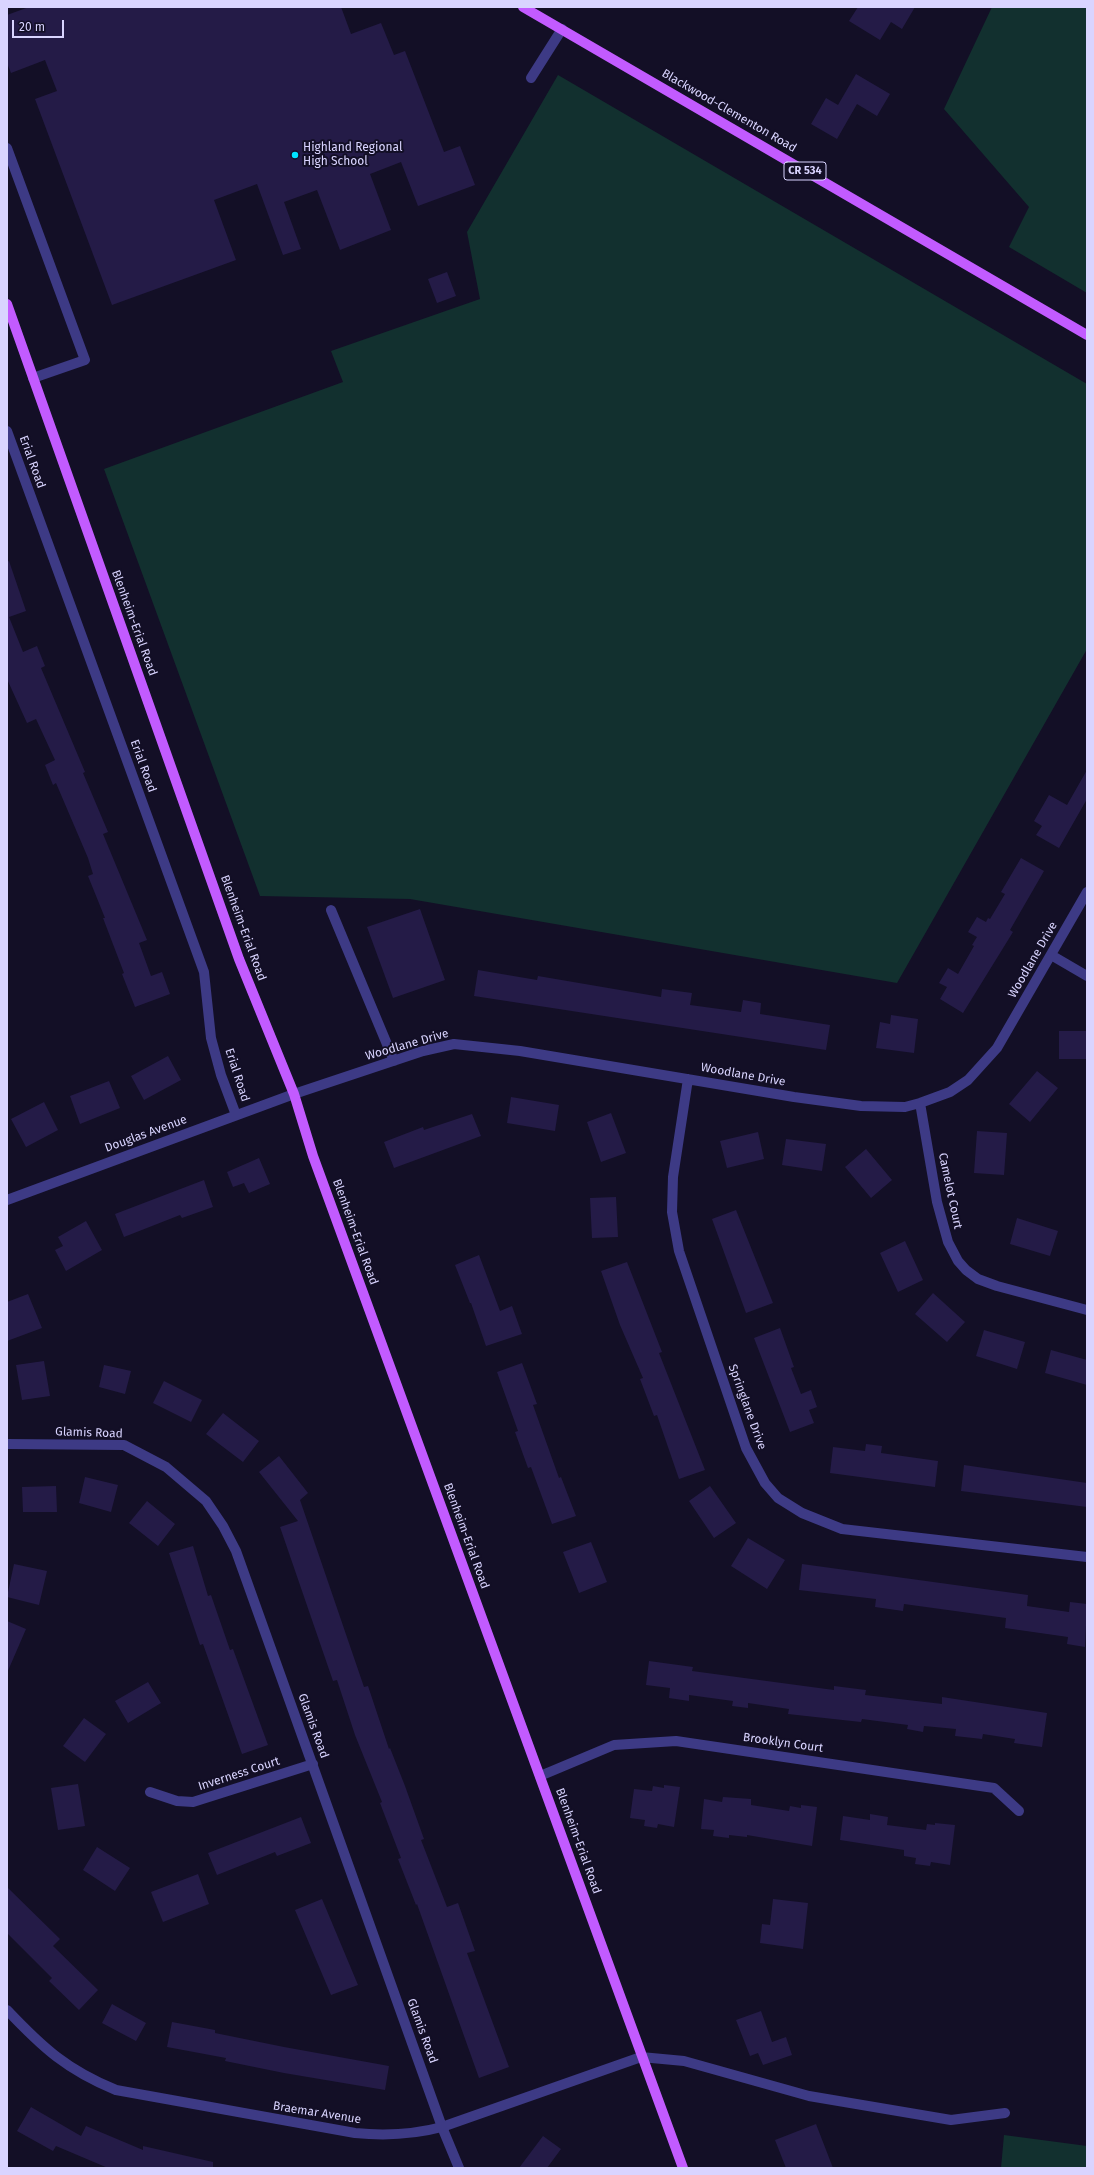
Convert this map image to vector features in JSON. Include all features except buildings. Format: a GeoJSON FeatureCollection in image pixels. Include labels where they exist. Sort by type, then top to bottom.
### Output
{"type":"FeatureCollection","features":[{"type":"Feature","properties":{"kind":"main road","name":"Blackwood-Clementon Road"},"geometry":{"type":"LineString","coordinates":[[524,7],[1087,335]]}},
{"type":"Feature","properties":{"kind":"main road","name":"Blenheim-Erial Road"},"geometry":{"type":"LineString","coordinates":[[7,304],[236,951],[294,1094],[313,1156],[621,1996],[641,2057],[683,2168]]}},
{"type":"Feature","properties":{"kind":"street"},"geometry":{"type":"LineString","coordinates":[[531,78],[562,29]]}},
{"type":"Feature","properties":{"kind":"street"},"geometry":{"type":"LineString","coordinates":[[7,148],[85,360],[33,378]]}},
{"type":"Feature","properties":{"kind":"street","name":"Erial Road"},"geometry":{"type":"LineString","coordinates":[[7,431],[204,972],[211,1038],[221,1075],[236,1115]]}},
{"type":"Feature","properties":{"kind":"street","name":"Woodlane Drive"},"geometry":{"type":"LineString","coordinates":[[294,1094],[394,1061],[454,1044],[520,1051],[794,1097],[862,1106],[904,1107],[920,1103],[950,1092],[968,1080],[997,1048],[1087,892]]}},
{"type":"Feature","properties":{"kind":"street"},"geometry":{"type":"LineString","coordinates":[[331,910],[394,1061]]}},
{"type":"Feature","properties":{"kind":"street"},"geometry":{"type":"LineString","coordinates":[[1050,956],[1087,976]]}},
{"type":"Feature","properties":{"kind":"street","name":"Springlane Drive"},"geometry":{"type":"LineString","coordinates":[[688,1079],[673,1177],[672,1212],[679,1251],[746,1448],[765,1483],[778,1498],[802,1513],[842,1529],[1087,1557]]}},
{"type":"Feature","properties":{"kind":"street","name":"Douglas Avenue"},"geometry":{"type":"LineString","coordinates":[[7,1200],[294,1094]]}},
{"type":"Feature","properties":{"kind":"street","name":"Camelot Court"},"geometry":{"type":"LineString","coordinates":[[920,1103],[937,1202],[948,1242],[958,1261],[966,1270],[978,1279],[991,1284],[1087,1310]]}},
{"type":"Feature","properties":{"kind":"street","name":"Glamis Road"},"geometry":{"type":"LineString","coordinates":[[7,1444],[124,1445],[166,1467],[206,1500],[224,1526],[236,1551],[442,2127],[459,2168]]}},
{"type":"Feature","properties":{"kind":"street","name":"Brooklyn Court"},"geometry":{"type":"LineString","coordinates":[[540,1776],[614,1745],[676,1741],[994,1788],[1019,1811]]}},
{"type":"Feature","properties":{"kind":"street","name":"Inverness Court"},"geometry":{"type":"LineString","coordinates":[[150,1792],[177,1801],[193,1802],[313,1764]]}},
{"type":"Feature","properties":{"kind":"street","name":"Braemar Avenue"},"geometry":{"type":"LineString","coordinates":[[7,2010],[38,2043],[67,2066],[116,2090],[355,2133],[385,2136],[418,2133],[442,2127],[641,2057]]}},
{"type":"Feature","properties":{"kind":"street"},"geometry":{"type":"LineString","coordinates":[[641,2057],[684,2061],[809,2096],[951,2120],[1005,2113]]}},
{"type":"Feature","properties":{"kind":"green space"},"geometry":{"type":"Polygon","coordinates":[[[992,7],[1087,7],[1087,293],[1009,247],[1029,207],[944,109],[992,7]]]}},
{"type":"Feature","properties":{"kind":"green space"},"geometry":{"type":"Polygon","coordinates":[[[558,75],[1087,384],[1087,649],[897,983],[410,899],[260,896],[104,469],[343,382],[331,351],[480,299],[467,232],[558,75]]]}},
{"type":"Feature","properties":{"kind":"green space"},"geometry":{"type":"Polygon","coordinates":[[[1004,2135],[1087,2146],[1087,2168],[1001,2168],[1004,2135]]]}},
{"type":"Feature","properties":{"kind":"place","name":"Highland Regional High School"},"geometry":{"type":"Point","coordinates":[295,155]}}]}
